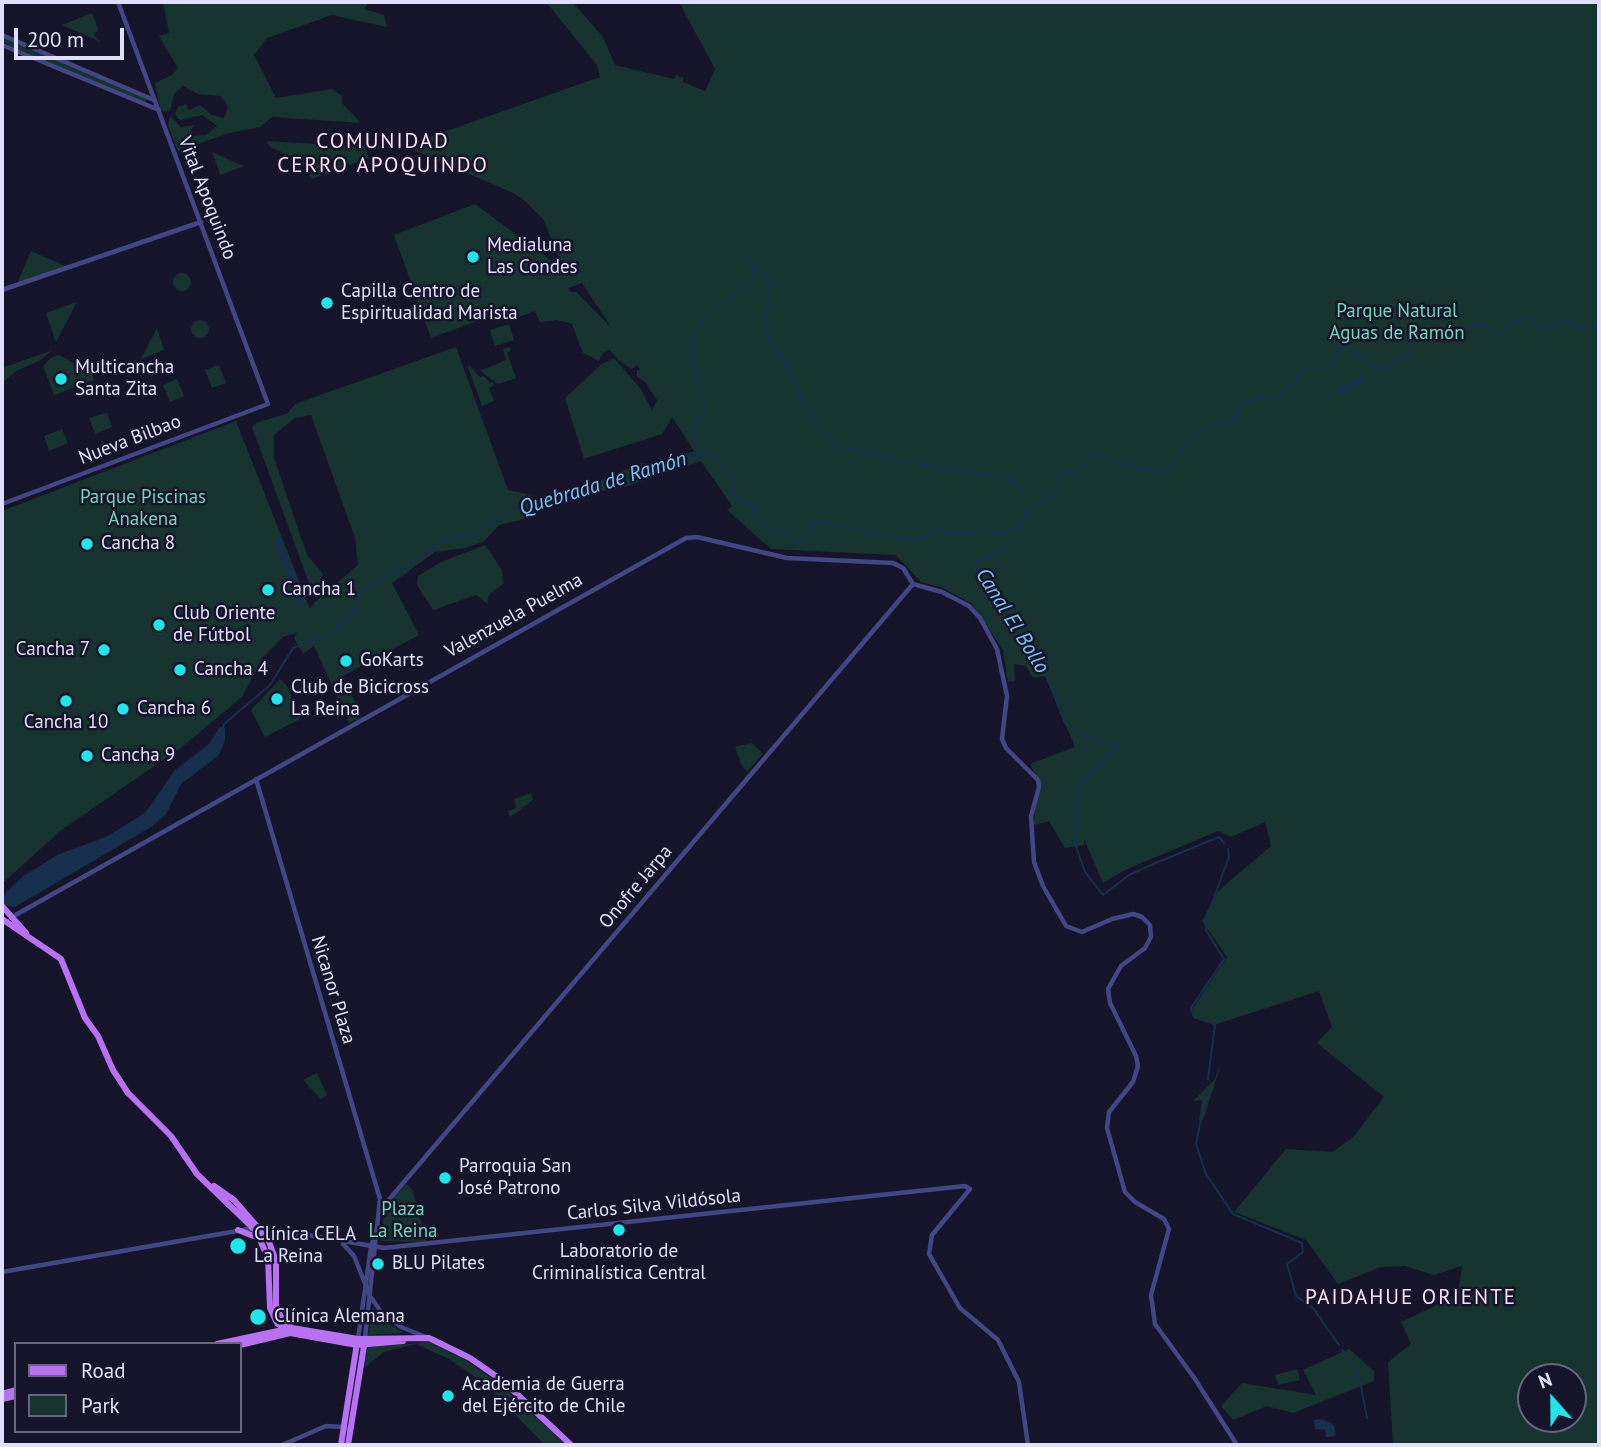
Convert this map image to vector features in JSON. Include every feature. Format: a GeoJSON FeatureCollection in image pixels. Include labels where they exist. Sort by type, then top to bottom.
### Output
{"type":"FeatureCollection","features":[{"type":"Feature","properties":{"kind":"main road"},"geometry":{"type":"LineString","coordinates":[[3,907],[30,937]]}},
{"type":"Feature","properties":{"kind":"main road","name":"Valenzuela Puelma"},"geometry":{"type":"LineString","coordinates":[[3,921],[12,917]]}},
{"type":"Feature","properties":{"kind":"main road"},"geometry":{"type":"LineString","coordinates":[[3,921],[61,960],[85,1018],[101,1040],[117,1077],[142,1109],[171,1136],[202,1179],[228,1195],[257,1228],[275,1258],[277,1309],[289,1330]]}},
{"type":"Feature","properties":{"kind":"main road"},"geometry":{"type":"LineString","coordinates":[[257,1228],[269,1261],[272,1324],[270,1332]]}},
{"type":"Feature","properties":{"kind":"main road"},"geometry":{"type":"LineString","coordinates":[[239,1230],[262,1241]]}},
{"type":"Feature","properties":{"kind":"main road"},"geometry":{"type":"LineString","coordinates":[[270,1308],[289,1330]]}},
{"type":"Feature","properties":{"kind":"main road"},"geometry":{"type":"LineString","coordinates":[[242,1344],[289,1330]]}},
{"type":"Feature","properties":{"kind":"main road"},"geometry":{"type":"LineString","coordinates":[[226,1342],[289,1330],[361,1342],[429,1338],[470,1358],[503,1381],[571,1445]]}},
{"type":"Feature","properties":{"kind":"main road"},"geometry":{"type":"LineString","coordinates":[[341,1445],[347,1429],[361,1342]]}},
{"type":"Feature","properties":{"kind":"main road"},"geometry":{"type":"LineString","coordinates":[[347,1429],[348,1445]]}},
{"type":"Feature","properties":{"kind":"street","name":"Vital Apoquindo"},"geometry":{"type":"LineString","coordinates":[[118,2],[268,404]]}},
{"type":"Feature","properties":{"kind":"street"},"geometry":{"type":"LineString","coordinates":[[2,35],[155,100]]}},
{"type":"Feature","properties":{"kind":"street"},"geometry":{"type":"LineString","coordinates":[[2,45],[159,110]]}},
{"type":"Feature","properties":{"kind":"street"},"geometry":{"type":"LineString","coordinates":[[2,290],[201,222]]}},
{"type":"Feature","properties":{"kind":"street","name":"Nueva Bilbao"},"geometry":{"type":"LineString","coordinates":[[2,504],[268,404]]}},
{"type":"Feature","properties":{"kind":"street","name":"Valenzuela Puelma"},"geometry":{"type":"LineString","coordinates":[[12,917],[686,538],[696,537],[787,558],[893,563],[903,568],[913,584]]}},
{"type":"Feature","properties":{"kind":"street"},"geometry":{"type":"LineString","coordinates":[[913,584],[942,592],[969,606],[983,623],[997,649],[1007,695],[1002,739],[1006,748],[1038,779],[1039,787],[1031,816],[1034,862],[1043,886],[1065,924],[1073,932],[1082,932],[1112,919],[1133,914],[1142,917],[1150,925],[1151,937],[1145,948],[1121,966],[1108,986],[1110,1003],[1136,1056],[1138,1066],[1133,1082],[1108,1112],[1107,1128],[1125,1192],[1135,1202],[1164,1219],[1169,1229],[1152,1291],[1151,1307],[1155,1324],[1195,1379],[1237,1445]]}},
{"type":"Feature","properties":{"kind":"street","name":"Onofre Jarpa"},"geometry":{"type":"LineString","coordinates":[[381,1209],[913,584]]}},
{"type":"Feature","properties":{"kind":"street","name":"Nicanor Plaza"},"geometry":{"type":"LineString","coordinates":[[256,779],[381,1209]]}},
{"type":"Feature","properties":{"kind":"street","name":"Carlos Silva Vildósola"},"geometry":{"type":"LineString","coordinates":[[2,1272],[257,1228],[374,1248],[965,1186],[970,1189],[932,1234],[929,1254],[960,1308],[998,1340],[1019,1382],[1028,1445]]}},
{"type":"Feature","properties":{"kind":"street"},"geometry":{"type":"LineString","coordinates":[[361,1342],[366,1286],[381,1209]]}},
{"type":"Feature","properties":{"kind":"street"},"geometry":{"type":"LineString","coordinates":[[340,1241],[354,1256],[370,1296],[390,1320],[429,1338]]}},
{"type":"Feature","properties":{"kind":"street"},"geometry":{"type":"LineString","coordinates":[[361,1342],[370,1296],[374,1248]]}},
{"type":"Feature","properties":{"kind":"street"},"geometry":{"type":"LineString","coordinates":[[282,1445],[326,1426],[347,1429]]}},
{"type":"Feature","properties":{"kind":"green space"},"geometry":{"type":"Polygon","coordinates":[[[163,2],[369,2],[364,9],[384,15],[387,27],[332,15],[267,38],[254,55],[276,98],[332,89],[342,96],[342,103],[361,123],[272,117],[260,127],[229,133],[178,151],[168,125],[170,116],[181,127],[194,125],[190,132],[192,136],[206,135],[217,126],[202,115],[180,120],[175,114],[178,107],[186,104],[189,110],[200,105],[212,115],[224,118],[228,107],[221,96],[198,94],[183,86],[174,94],[170,111],[164,112],[160,108],[155,83],[172,75],[178,68],[159,36],[169,33],[163,2]]]}},
{"type":"Feature","properties":{"kind":"green space"},"geometry":{"type":"Polygon","coordinates":[[[546,2],[574,4],[603,37],[615,65],[674,79],[677,74],[680,78],[683,76],[683,82],[705,91],[715,69],[679,2],[1599,2],[1599,1445],[1393,1445],[1388,1362],[1411,1344],[1401,1322],[1458,1295],[1462,1266],[1434,1275],[1405,1266],[1381,1267],[1338,1284],[1306,1240],[1234,1212],[1286,1149],[1333,1152],[1354,1136],[1384,1097],[1317,1043],[1332,1027],[1319,991],[1214,1025],[1193,1018],[1191,1011],[1227,957],[1202,921],[1219,890],[1271,846],[1265,822],[1231,837],[1218,831],[1125,870],[1103,883],[1084,839],[1084,845],[1065,848],[1049,821],[1034,825],[1035,803],[1041,786],[1030,764],[1075,747],[1045,676],[1033,678],[1026,666],[1014,664],[1015,681],[1008,682],[1003,650],[972,604],[943,588],[921,582],[896,555],[771,549],[727,510],[732,506],[701,461],[625,487],[593,493],[557,506],[544,507],[528,518],[499,525],[483,542],[465,548],[435,552],[392,583],[419,635],[343,676],[362,717],[349,723],[314,646],[303,654],[294,638],[297,633],[283,637],[263,657],[242,697],[182,747],[60,831],[4,882],[2,880],[2,511],[236,421],[310,609],[358,565],[355,538],[311,415],[295,418],[274,435],[274,458],[307,555],[323,574],[319,585],[309,583],[252,427],[256,423],[288,413],[295,404],[456,347],[508,490],[531,495],[535,501],[600,481],[641,463],[650,464],[694,451],[672,417],[662,434],[584,459],[565,398],[602,364],[614,358],[640,388],[652,410],[657,400],[645,382],[637,377],[637,370],[640,370],[637,365],[632,369],[619,361],[610,350],[603,353],[599,361],[583,353],[572,324],[557,320],[540,322],[535,311],[507,321],[506,315],[518,306],[431,338],[394,235],[475,204],[565,271],[543,219],[526,202],[513,193],[409,148],[418,141],[600,77],[597,65],[546,2]],[[582,283],[568,288],[571,292],[576,292],[611,327],[582,283]]]}},
{"type":"Feature","properties":{"kind":"green space"},"geometry":{"type":"Polygon","coordinates":[[[92,13],[98,29],[94,36],[101,42],[62,25],[92,13]]]}},
{"type":"Feature","properties":{"kind":"green space"},"geometry":{"type":"Polygon","coordinates":[[[2,37],[147,99],[145,104],[2,42],[2,37]]]}},
{"type":"Feature","properties":{"kind":"green space"},"geometry":{"type":"Polygon","coordinates":[[[266,141],[365,147],[369,158],[312,179],[298,159],[270,147],[266,141]]]}},
{"type":"Feature","properties":{"kind":"green space"},"geometry":{"type":"Polygon","coordinates":[[[212,152],[239,164],[244,166],[220,175],[212,152]]]}},
{"type":"Feature","properties":{"kind":"green space"},"geometry":{"type":"Polygon","coordinates":[[[31,251],[67,267],[17,284],[31,251]]]}},
{"type":"Feature","properties":{"kind":"green space"},"geometry":{"type":"Polygon","coordinates":[[[182,273],[188,276],[191,282],[188,288],[182,291],[176,288],[173,282],[176,276],[182,273]]]}},
{"type":"Feature","properties":{"kind":"green space"},"geometry":{"type":"Polygon","coordinates":[[[77,302],[56,342],[46,313],[77,302]]]}},
{"type":"Feature","properties":{"kind":"green space"},"geometry":{"type":"Polygon","coordinates":[[[200,320],[206,323],[209,329],[206,335],[200,338],[194,335],[191,329],[194,323],[200,320]]]}},
{"type":"Feature","properties":{"kind":"green space"},"geometry":{"type":"Polygon","coordinates":[[[509,324],[514,340],[495,346],[490,330],[509,324]]]}},
{"type":"Feature","properties":{"kind":"green space"},"geometry":{"type":"Polygon","coordinates":[[[157,328],[164,350],[141,359],[157,328]]]}},
{"type":"Feature","properties":{"kind":"green space"},"geometry":{"type":"Polygon","coordinates":[[[510,347],[511,351],[507,353],[516,378],[498,384],[480,371],[506,360],[503,349],[510,347]]]}},
{"type":"Feature","properties":{"kind":"green space"},"geometry":{"type":"Polygon","coordinates":[[[53,350],[39,361],[16,371],[2,383],[2,368],[53,350]]]}},
{"type":"Feature","properties":{"kind":"green space"},"geometry":{"type":"Polygon","coordinates":[[[59,355],[92,373],[94,380],[54,395],[43,366],[52,357],[59,355]]]}},
{"type":"Feature","properties":{"kind":"green space"},"geometry":{"type":"Polygon","coordinates":[[[219,365],[226,383],[212,388],[205,370],[219,365]]]}},
{"type":"Feature","properties":{"kind":"green space"},"geometry":{"type":"Polygon","coordinates":[[[468,367],[480,377],[484,376],[490,383],[493,382],[494,386],[489,388],[494,401],[482,406],[468,367]]]}},
{"type":"Feature","properties":{"kind":"green space"},"geometry":{"type":"Polygon","coordinates":[[[177,379],[184,396],[170,402],[163,385],[177,379]]]}},
{"type":"Feature","properties":{"kind":"green space"},"geometry":{"type":"Polygon","coordinates":[[[107,412],[112,427],[95,434],[89,418],[107,412]]]}},
{"type":"Feature","properties":{"kind":"green space"},"geometry":{"type":"Polygon","coordinates":[[[62,429],[68,443],[49,451],[44,436],[62,429]]]}},
{"type":"Feature","properties":{"kind":"green space"},"geometry":{"type":"Polygon","coordinates":[[[485,545],[502,570],[503,584],[489,595],[487,603],[476,595],[433,610],[417,585],[418,576],[441,562],[485,545]]]}},
{"type":"Feature","properties":{"kind":"green space","name":"Club de Bicicross La Reina"},"geometry":{"type":"Polygon","coordinates":[[[280,679],[287,686],[300,719],[265,737],[251,710],[280,679]]]}},
{"type":"Feature","properties":{"kind":"green space"},"geometry":{"type":"Polygon","coordinates":[[[752,743],[763,754],[747,772],[735,747],[752,743]]]}},
{"type":"Feature","properties":{"kind":"green space"},"geometry":{"type":"Polygon","coordinates":[[[531,793],[533,800],[510,817],[508,811],[516,808],[514,799],[531,793]]]}},
{"type":"Feature","properties":{"kind":"green space"},"geometry":{"type":"Polygon","coordinates":[[[1221,1064],[1203,1120],[1199,1121],[1202,1100],[1193,1101],[1215,1079],[1221,1064]]]}},
{"type":"Feature","properties":{"kind":"green space"},"geometry":{"type":"Polygon","coordinates":[[[317,1073],[327,1095],[321,1099],[303,1080],[317,1073]]]}},
{"type":"Feature","properties":{"kind":"green space","name":"Plaza La Reina"},"geometry":{"type":"Polygon","coordinates":[[[406,1184],[412,1189],[427,1242],[380,1241],[385,1206],[406,1184]]]}},
{"type":"Feature","properties":{"kind":"green space"},"geometry":{"type":"Polygon","coordinates":[[[373,1308],[386,1322],[404,1333],[368,1335],[373,1308]]]}},
{"type":"Feature","properties":{"kind":"green space"},"geometry":{"type":"Polygon","coordinates":[[[430,1342],[465,1360],[497,1382],[566,1445],[545,1445],[484,1383],[449,1359],[416,1344],[384,1352],[364,1368],[368,1347],[430,1342]]]}},
{"type":"Feature","properties":{"kind":"green space"},"geometry":{"type":"Polygon","coordinates":[[[1349,1349],[1374,1371],[1374,1381],[1293,1413],[1267,1406],[1233,1420],[1221,1406],[1242,1383],[1316,1395],[1303,1370],[1349,1349]]]}},
{"type":"Feature","properties":{"kind":"green space"},"geometry":{"type":"Polygon","coordinates":[[[1297,1369],[1300,1380],[1278,1385],[1275,1375],[1297,1369]]]}},
{"type":"Feature","properties":{"kind":"water"},"geometry":{"type":"Polygon","coordinates":[[[1362,377],[1364,383],[1338,394],[1336,388],[1362,377]]]}},
{"type":"Feature","properties":{"kind":"water"},"geometry":{"type":"Polygon","coordinates":[[[277,537],[281,539],[304,602],[302,605],[297,602],[275,541],[277,537]]]}},
{"type":"Feature","properties":{"kind":"water"},"geometry":{"type":"Polygon","coordinates":[[[220,727],[225,728],[225,740],[219,755],[181,784],[166,814],[151,827],[15,907],[2,905],[2,896],[22,877],[59,854],[106,837],[145,813],[175,770],[209,744],[220,727]]]}},
{"type":"Feature","properties":{"kind":"water"},"geometry":{"type":"Polygon","coordinates":[[[1322,1419],[1334,1425],[1336,1436],[1326,1437],[1325,1430],[1315,1429],[1314,1420],[1322,1419]]]}},
{"type":"Feature","properties":{"kind":"waterway","name":"Canal El Bollo"},"geometry":{"type":"LineString","coordinates":[[743,256],[771,282],[766,320],[768,338],[780,353],[802,399],[823,432],[839,447],[943,469],[1007,476],[1021,490]]}},
{"type":"Feature","properties":{"kind":"waterway"},"geometry":{"type":"LineString","coordinates":[[700,455],[693,424],[706,412],[694,367],[692,342],[699,324],[709,314],[753,282],[754,273],[750,266]]}},
{"type":"Feature","properties":{"kind":"waterway","name":"Quebrada de Ramón"},"geometry":{"type":"LineString","coordinates":[[223,729],[224,724],[270,685],[293,648],[333,632],[347,621],[362,593],[379,580],[408,566],[442,541],[476,533],[508,513],[599,483],[632,479],[702,454],[715,457],[730,473],[735,485],[732,493],[737,499],[751,504],[766,529],[786,532],[793,541],[801,540],[816,522],[882,536],[919,540],[939,530],[966,535],[978,530],[1002,534],[1018,528],[1028,510],[1045,502],[1061,486],[1059,479],[1063,472],[1077,475],[1092,452],[1129,466],[1165,473],[1194,434],[1206,427],[1232,422],[1241,405],[1260,396],[1276,400],[1308,367],[1327,369],[1333,365],[1340,347],[1350,347],[1375,369],[1387,368],[1410,353],[1414,338],[1432,332],[1461,333],[1482,323],[1496,334],[1526,315],[1533,318],[1536,327],[1553,327],[1561,319],[1582,329],[1599,323]]}},
{"type":"Feature","properties":{"kind":"waterway","name":"Canal El Bollo"},"geometry":{"type":"LineString","coordinates":[[1010,547],[975,562],[977,573],[1006,608],[1042,665],[1065,723],[1087,737],[1119,745],[1081,784],[1077,802],[1075,843],[1085,872],[1103,895],[1129,875],[1151,865],[1219,837],[1224,843]]}},
{"type":"Feature","properties":{"kind":"waterway","name":"Canal El Bollo"},"geometry":{"type":"LineString","coordinates":[[1208,1079],[1215,1024],[1194,1017],[1191,1008],[1224,959],[1206,930],[1207,917],[1229,857],[1228,849]]}},
{"type":"Feature","properties":{"kind":"waterway","name":"Canal El Bollo"},"geometry":{"type":"LineString","coordinates":[[1207,1089],[1196,1144],[1206,1174],[1233,1214],[1302,1243],[1303,1252],[1287,1264],[1296,1296],[1313,1308],[1339,1345]]}},
{"type":"Feature","properties":{"kind":"waterway","name":"Canal El Bollo"},"geometry":{"type":"LineString","coordinates":[[1342,1350],[1359,1376],[1367,1418]]}},
{"type":"Feature","properties":{"kind":"place","name":"Medialuna Las Condes"},"geometry":{"type":"Point","coordinates":[473,257]}},
{"type":"Feature","properties":{"kind":"place","name":"Capilla Centro de Espiritualidad Marista"},"geometry":{"type":"Point","coordinates":[327,303]}},
{"type":"Feature","properties":{"kind":"place","name":"Multicancha Santa Zita"},"geometry":{"type":"Point","coordinates":[61,379]}},
{"type":"Feature","properties":{"kind":"place","name":"Cancha 8"},"geometry":{"type":"Point","coordinates":[87,544]}},
{"type":"Feature","properties":{"kind":"place","name":"Cancha 1"},"geometry":{"type":"Point","coordinates":[268,590]}},
{"type":"Feature","properties":{"kind":"place","name":"Club Oriente de Fútbol"},"geometry":{"type":"Point","coordinates":[159,625]}},
{"type":"Feature","properties":{"kind":"place","name":"Cancha 7"},"geometry":{"type":"Point","coordinates":[104,650]}},
{"type":"Feature","properties":{"kind":"place","name":"GoKarts"},"geometry":{"type":"Point","coordinates":[346,661]}},
{"type":"Feature","properties":{"kind":"place","name":"Cancha 4"},"geometry":{"type":"Point","coordinates":[180,670]}},
{"type":"Feature","properties":{"kind":"place","name":"Club de Bicicross La Reina"},"geometry":{"type":"Point","coordinates":[277,699]}},
{"type":"Feature","properties":{"kind":"place","name":"Cancha 10"},"geometry":{"type":"Point","coordinates":[66,701]}},
{"type":"Feature","properties":{"kind":"place","name":"Cancha 6"},"geometry":{"type":"Point","coordinates":[123,709]}},
{"type":"Feature","properties":{"kind":"place","name":"Cancha 9"},"geometry":{"type":"Point","coordinates":[87,756]}},
{"type":"Feature","properties":{"kind":"place","name":"Parroquia San José Patrono"},"geometry":{"type":"Point","coordinates":[445,1178]}},
{"type":"Feature","properties":{"kind":"place","name":"Laboratorio de Criminalística Central"},"geometry":{"type":"Point","coordinates":[619,1230]}},
{"type":"Feature","properties":{"kind":"place","name":"Clínica CELA La Reina"},"geometry":{"type":"Point","coordinates":[238,1246]}},
{"type":"Feature","properties":{"kind":"place","name":"BLU Pilates"},"geometry":{"type":"Point","coordinates":[378,1264]}},
{"type":"Feature","properties":{"kind":"place","name":"Clínica Alemana"},"geometry":{"type":"Point","coordinates":[258,1317]}},
{"type":"Feature","properties":{"kind":"place","name":"Academia de Guerra del Ejército de Chile"},"geometry":{"type":"Point","coordinates":[448,1396]}},
{"type":"Feature","properties":{"kind":"district","name":"COMUNIDAD CERRO APOQUINDO"},"geometry":{"type":"Point","coordinates":[383,154]}},
{"type":"Feature","properties":{"kind":"district","name":"PAIDAHUE ORIENTE"},"geometry":{"type":"Point","coordinates":[1411,1298]}},
{"type":"Feature","properties":{"kind":"park label","name":"Parque Natural Aguas de Ramón"},"geometry":{"type":"Point","coordinates":[1397,323]}},
{"type":"Feature","properties":{"kind":"park label","name":"Parque Piscinas Anakena"},"geometry":{"type":"Point","coordinates":[143,509]}}]}
